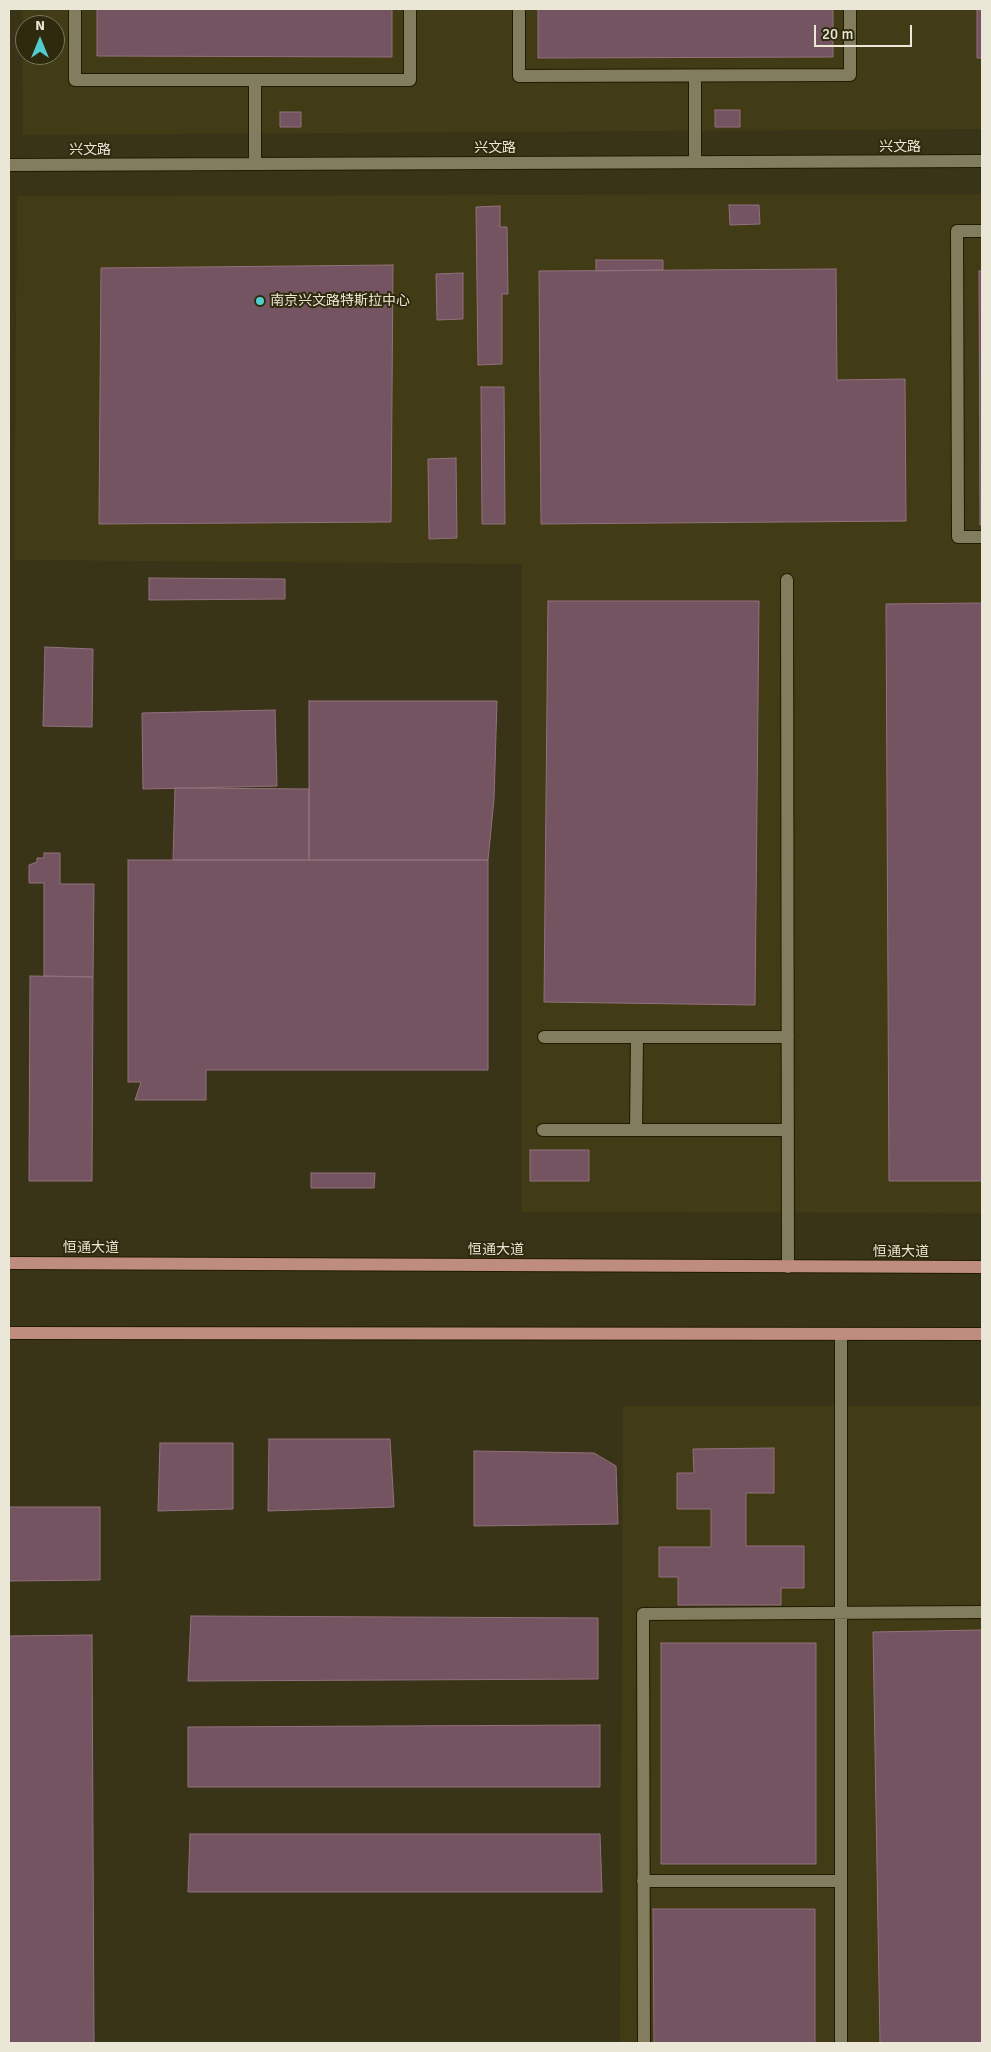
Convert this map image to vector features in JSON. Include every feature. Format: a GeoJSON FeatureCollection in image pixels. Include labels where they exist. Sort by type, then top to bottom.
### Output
{"type":"FeatureCollection","features":[{"type":"Feature","properties":{"kind":"main road","name":"恒通大道"},"geometry":{"type":"LineString","coordinates":[[9,1263],[982,1267]]}},
{"type":"Feature","properties":{"kind":"main road"},"geometry":{"type":"LineString","coordinates":[[9,1332],[982,1334]]}},
{"type":"Feature","properties":{"kind":"street"},"geometry":{"type":"LineString","coordinates":[[74,9],[74,80],[410,80],[410,9]]}},
{"type":"Feature","properties":{"kind":"street"},"geometry":{"type":"LineString","coordinates":[[519,9],[519,76],[850,75],[850,9]]}},
{"type":"Feature","properties":{"kind":"street"},"geometry":{"type":"LineString","coordinates":[[694,76],[695,162]]}},
{"type":"Feature","properties":{"kind":"street"},"geometry":{"type":"LineString","coordinates":[[255,80],[255,164]]}},
{"type":"Feature","properties":{"kind":"street","name":"兴文路"},"geometry":{"type":"LineString","coordinates":[[9,165],[982,161]]}},
{"type":"Feature","properties":{"kind":"street"},"geometry":{"type":"LineString","coordinates":[[982,231],[956,231],[958,537],[982,537]]}},
{"type":"Feature","properties":{"kind":"street"},"geometry":{"type":"LineString","coordinates":[[787,580],[788,1266]]}},
{"type":"Feature","properties":{"kind":"street"},"geometry":{"type":"LineString","coordinates":[[636,1130],[637,1037]]}},
{"type":"Feature","properties":{"kind":"street"},"geometry":{"type":"LineString","coordinates":[[544,1038],[788,1037]]}},
{"type":"Feature","properties":{"kind":"street"},"geometry":{"type":"LineString","coordinates":[[543,1130],[788,1130]]}},
{"type":"Feature","properties":{"kind":"street"},"geometry":{"type":"LineString","coordinates":[[841,1334],[841,2043]]}},
{"type":"Feature","properties":{"kind":"street"},"geometry":{"type":"LineString","coordinates":[[644,2043],[643,1614],[982,1612]]}},
{"type":"Feature","properties":{"kind":"street"},"geometry":{"type":"LineString","coordinates":[[643,1881],[841,1881]]}},
{"type":"Feature","properties":{"kind":"shaded area"},"geometry":{"type":"Polygon","coordinates":[[[22,9],[982,9],[982,129],[23,135],[22,65],[65,65],[65,15],[22,15],[22,9]]]}},
{"type":"Feature","properties":{"kind":"shaded area"},"geometry":{"type":"Polygon","coordinates":[[[982,194],[982,1213],[522,1212],[522,564],[14,560],[17,196],[982,194]]]}},
{"type":"Feature","properties":{"kind":"shaded area"},"geometry":{"type":"Polygon","coordinates":[[[623,1406],[982,1406],[982,2043],[620,2043],[623,1406]]]}},
{"type":"Feature","properties":{"kind":"building"},"geometry":{"type":"Polygon","coordinates":[[[97,9],[392,9],[392,57],[97,56],[97,9]]]}},
{"type":"Feature","properties":{"kind":"building"},"geometry":{"type":"Polygon","coordinates":[[[538,9],[833,9],[833,57],[538,58],[538,9]]]}},
{"type":"Feature","properties":{"kind":"building"},"geometry":{"type":"Polygon","coordinates":[[[977,9],[982,9],[982,58],[977,58],[977,9]]]}},
{"type":"Feature","properties":{"kind":"building"},"geometry":{"type":"Polygon","coordinates":[[[715,110],[740,110],[740,127],[715,127],[715,110]]]}},
{"type":"Feature","properties":{"kind":"building"},"geometry":{"type":"Polygon","coordinates":[[[280,112],[301,112],[301,127],[280,127],[280,112]]]}},
{"type":"Feature","properties":{"kind":"building"},"geometry":{"type":"Polygon","coordinates":[[[729,205],[759,205],[760,224],[730,225],[729,205]]]}},
{"type":"Feature","properties":{"kind":"building"},"geometry":{"type":"Polygon","coordinates":[[[500,206],[500,227],[507,227],[508,294],[502,294],[502,364],[478,365],[476,207],[500,206]]]}},
{"type":"Feature","properties":{"kind":"building"},"geometry":{"type":"Polygon","coordinates":[[[596,260],[663,260],[663,270],[596,271],[596,260]]]}},
{"type":"Feature","properties":{"kind":"building"},"geometry":{"type":"Polygon","coordinates":[[[393,265],[391,522],[99,524],[101,268],[393,265]]]}},
{"type":"Feature","properties":{"kind":"building"},"geometry":{"type":"Polygon","coordinates":[[[836,269],[837,380],[905,379],[906,521],[541,524],[539,271],[836,269]]]}},
{"type":"Feature","properties":{"kind":"building"},"geometry":{"type":"Polygon","coordinates":[[[979,271],[982,271],[982,525],[980,525],[979,271]]]}},
{"type":"Feature","properties":{"kind":"building"},"geometry":{"type":"Polygon","coordinates":[[[463,273],[463,319],[437,320],[436,274],[463,273]]]}},
{"type":"Feature","properties":{"kind":"building"},"geometry":{"type":"Polygon","coordinates":[[[481,387],[504,387],[505,524],[482,524],[481,387]]]}},
{"type":"Feature","properties":{"kind":"building"},"geometry":{"type":"Polygon","coordinates":[[[456,458],[457,538],[429,539],[428,459],[456,458]]]}},
{"type":"Feature","properties":{"kind":"building"},"geometry":{"type":"Polygon","coordinates":[[[149,578],[285,579],[285,599],[149,600],[149,578]]]}},
{"type":"Feature","properties":{"kind":"building"},"geometry":{"type":"Polygon","coordinates":[[[548,601],[759,601],[755,1005],[544,1002],[548,601]]]}},
{"type":"Feature","properties":{"kind":"building"},"geometry":{"type":"Polygon","coordinates":[[[982,603],[982,1181],[889,1181],[886,604],[982,603]]]}},
{"type":"Feature","properties":{"kind":"building"},"geometry":{"type":"Polygon","coordinates":[[[45,647],[93,649],[92,727],[43,726],[45,647]]]}},
{"type":"Feature","properties":{"kind":"building"},"geometry":{"type":"Polygon","coordinates":[[[309,701],[497,701],[494,799],[488,860],[309,860],[309,701]]]}},
{"type":"Feature","properties":{"kind":"building"},"geometry":{"type":"Polygon","coordinates":[[[275,710],[277,786],[143,789],[142,713],[275,710]]]}},
{"type":"Feature","properties":{"kind":"building"},"geometry":{"type":"Polygon","coordinates":[[[175,788],[309,789],[309,860],[173,860],[175,788]]]}},
{"type":"Feature","properties":{"kind":"building"},"geometry":{"type":"Polygon","coordinates":[[[44,853],[60,853],[60,884],[94,884],[93,977],[44,976],[44,883],[29,883],[29,865],[37,862],[37,858],[44,858],[44,853]]]}},
{"type":"Feature","properties":{"kind":"building"},"geometry":{"type":"Polygon","coordinates":[[[128,860],[488,860],[488,1070],[206,1070],[206,1100],[135,1100],[141,1082],[128,1082],[128,860]]]}},
{"type":"Feature","properties":{"kind":"building"},"geometry":{"type":"Polygon","coordinates":[[[30,976],[93,977],[92,1181],[29,1181],[30,976]]]}},
{"type":"Feature","properties":{"kind":"building"},"geometry":{"type":"Polygon","coordinates":[[[530,1150],[589,1150],[589,1181],[530,1181],[530,1150]]]}},
{"type":"Feature","properties":{"kind":"building"},"geometry":{"type":"Polygon","coordinates":[[[311,1173],[375,1173],[374,1188],[311,1188],[311,1173]]]}},
{"type":"Feature","properties":{"kind":"building"},"geometry":{"type":"Polygon","coordinates":[[[269,1439],[390,1439],[394,1507],[268,1511],[269,1439]]]}},
{"type":"Feature","properties":{"kind":"building"},"geometry":{"type":"Polygon","coordinates":[[[160,1443],[233,1443],[233,1509],[158,1511],[160,1443]]]}},
{"type":"Feature","properties":{"kind":"building"},"geometry":{"type":"Polygon","coordinates":[[[774,1448],[774,1493],[746,1493],[746,1546],[804,1546],[804,1588],[781,1588],[781,1605],[678,1605],[678,1577],[659,1577],[659,1547],[711,1547],[711,1509],[677,1509],[677,1473],[694,1473],[693,1449],[774,1448]]]}},
{"type":"Feature","properties":{"kind":"building"},"geometry":{"type":"Polygon","coordinates":[[[474,1451],[594,1453],[616,1466],[618,1524],[474,1526],[474,1451]]]}},
{"type":"Feature","properties":{"kind":"building"},"geometry":{"type":"Polygon","coordinates":[[[9,1507],[100,1507],[100,1580],[9,1581],[9,1507]]]}},
{"type":"Feature","properties":{"kind":"building"},"geometry":{"type":"Polygon","coordinates":[[[191,1616],[598,1618],[598,1679],[188,1681],[191,1616]]]}},
{"type":"Feature","properties":{"kind":"building"},"geometry":{"type":"Polygon","coordinates":[[[982,1630],[982,2043],[880,2043],[873,1632],[982,1630]]]}},
{"type":"Feature","properties":{"kind":"building"},"geometry":{"type":"Polygon","coordinates":[[[92,1635],[94,2043],[9,2043],[9,1636],[92,1635]]]}},
{"type":"Feature","properties":{"kind":"building"},"geometry":{"type":"Polygon","coordinates":[[[661,1643],[816,1643],[816,1864],[661,1864],[661,1643]]]}},
{"type":"Feature","properties":{"kind":"building"},"geometry":{"type":"Polygon","coordinates":[[[600,1725],[600,1787],[188,1787],[188,1727],[600,1725]]]}},
{"type":"Feature","properties":{"kind":"building"},"geometry":{"type":"Polygon","coordinates":[[[190,1834],[600,1834],[602,1892],[188,1892],[190,1834]]]}},
{"type":"Feature","properties":{"kind":"building"},"geometry":{"type":"Polygon","coordinates":[[[653,1909],[815,1909],[815,2043],[654,2043],[653,1909]]]}},
{"type":"Feature","properties":{"kind":"place","name":"南京兴文路特斯拉中心"},"geometry":{"type":"Point","coordinates":[260,301]}}]}
